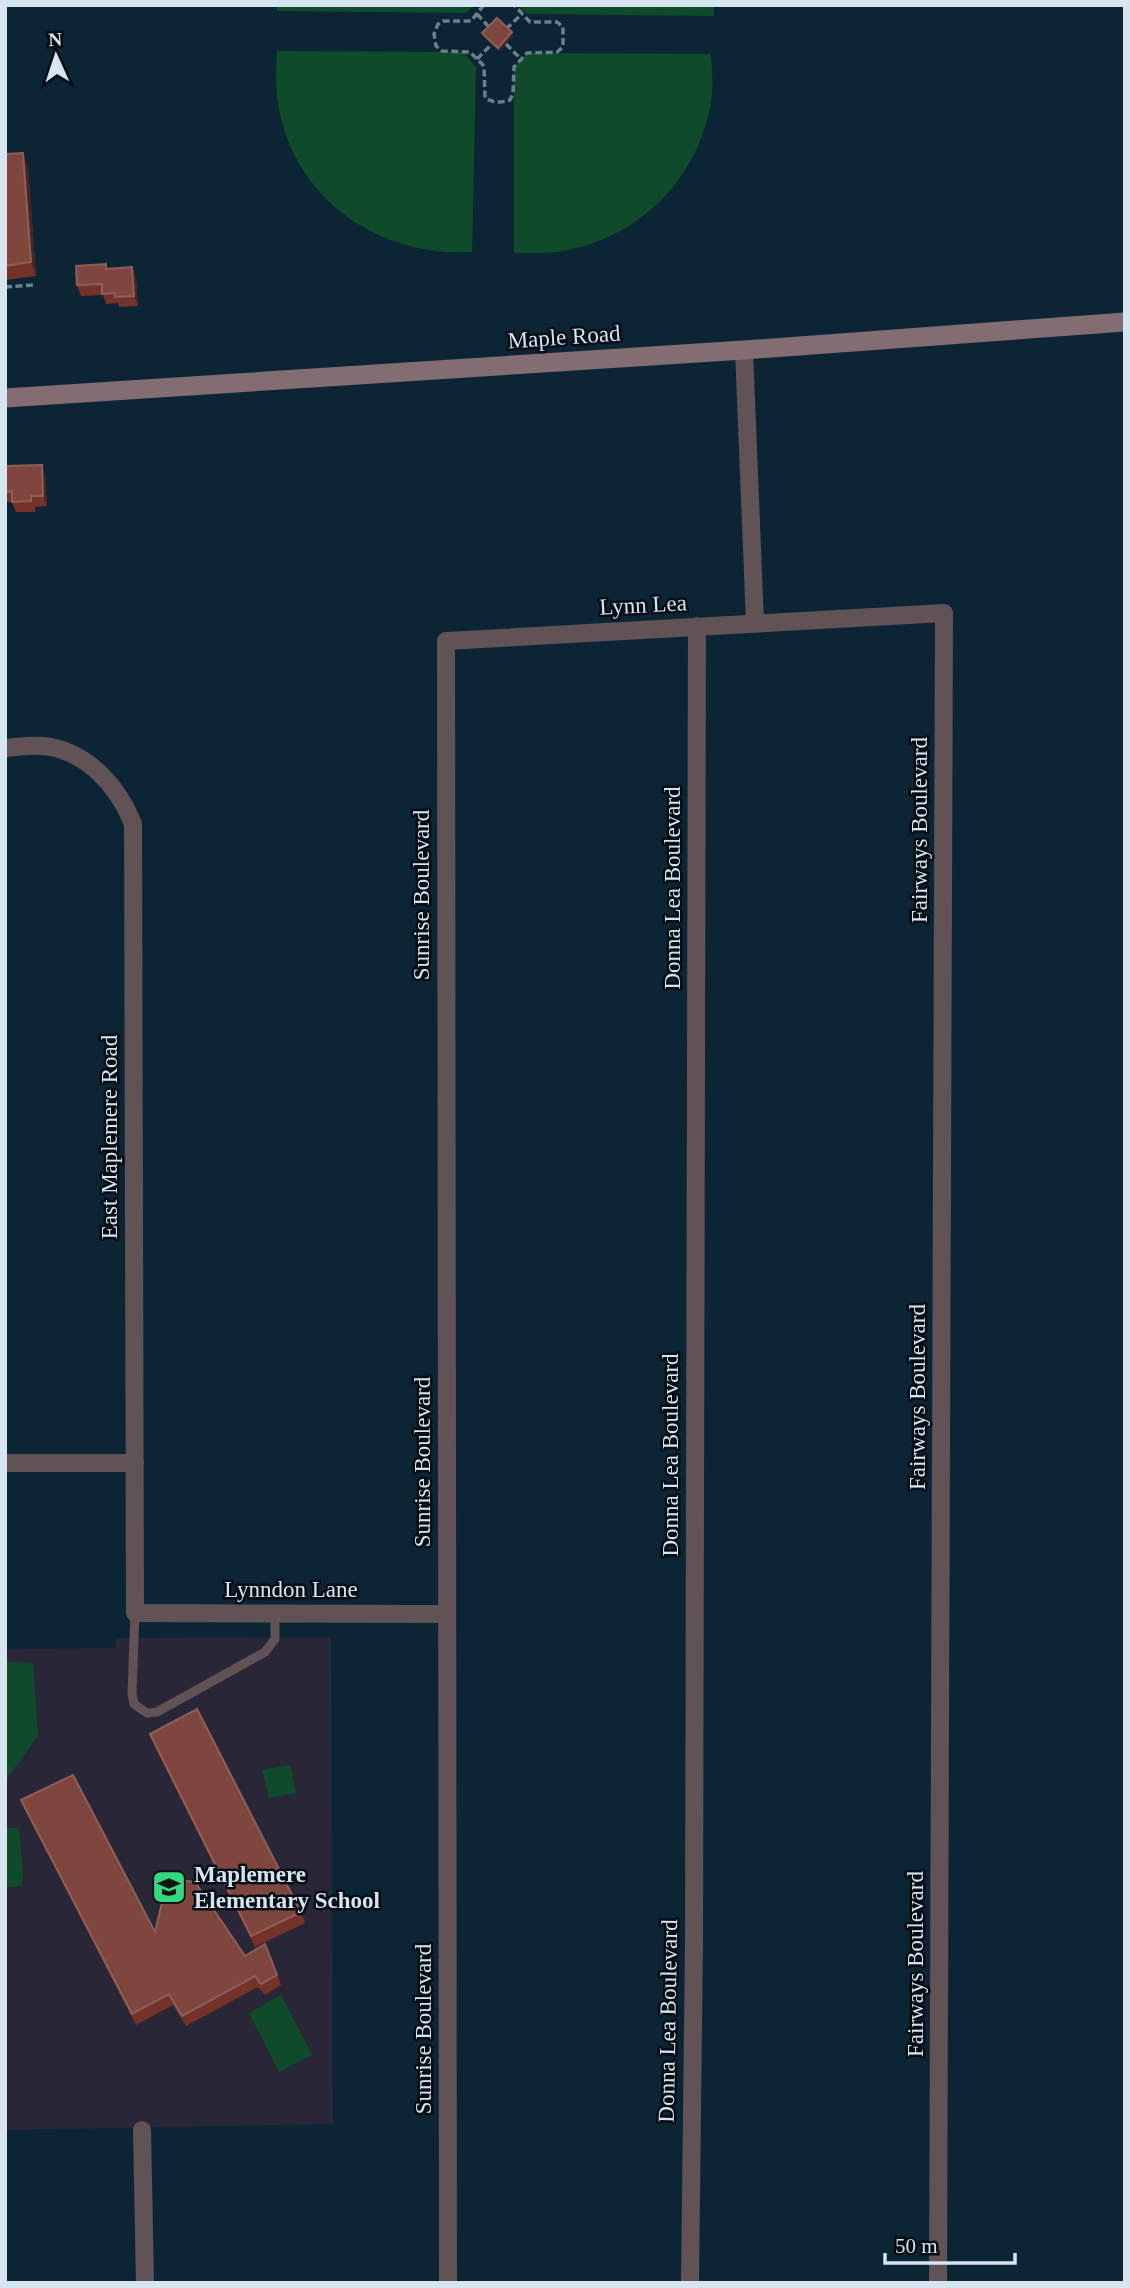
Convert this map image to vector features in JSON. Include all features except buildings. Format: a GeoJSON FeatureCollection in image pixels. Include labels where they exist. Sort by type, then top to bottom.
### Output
{"type":"FeatureCollection","features":[{"type":"Feature","properties":{"kind":"main road","name":"Maple Road"},"geometry":{"type":"LineString","coordinates":[[5,398],[744,350],[1125,321]]}},
{"type":"Feature","properties":{"kind":"street"},"geometry":{"type":"LineString","coordinates":[[744,350],[755,623]]}},
{"type":"Feature","properties":{"kind":"street","name":"Fairways Boulevard"},"geometry":{"type":"LineString","coordinates":[[842,618],[944,613],[937,2283]]}},
{"type":"Feature","properties":{"kind":"street","name":"Lynn Lea"},"geometry":{"type":"LineString","coordinates":[[446,640],[842,618]]}},
{"type":"Feature","properties":{"kind":"street","name":"Donna Lea Boulevard"},"geometry":{"type":"LineString","coordinates":[[690,2283],[694,1941],[697,626]]}},
{"type":"Feature","properties":{"kind":"street","name":"Sunrise Boulevard"},"geometry":{"type":"LineString","coordinates":[[446,640],[448,2283]]}},
{"type":"Feature","properties":{"kind":"street","name":"East Maplemere Road"},"geometry":{"type":"LineString","coordinates":[[5,748],[43,746],[80,759],[99,772],[115,789],[133,824],[135,1613]]}},
{"type":"Feature","properties":{"kind":"street"},"geometry":{"type":"LineString","coordinates":[[5,1464],[135,1463]]}},
{"type":"Feature","properties":{"kind":"street","name":"Lynndon Lane"},"geometry":{"type":"LineString","coordinates":[[135,1613],[447,1614]]}},
{"type":"Feature","properties":{"kind":"street"},"geometry":{"type":"LineString","coordinates":[[142,2130],[145,2283]]}},
{"type":"Feature","properties":{"kind":"lane"},"geometry":{"type":"LineString","coordinates":[[135,1613],[132,1694],[134,1704],[147,1713],[157,1712],[265,1652],[275,1639],[275,1614]]}},
{"type":"Feature","properties":{"kind":"path"},"geometry":{"type":"LineString","coordinates":[[484,5],[471,21],[443,21],[438,24],[435,34],[436,46],[442,51],[470,51],[484,66],[485,98],[492,102],[510,100],[513,94],[514,66],[527,53],[557,52],[563,47],[563,27],[557,22],[530,22],[514,5]]}},
{"type":"Feature","properties":{"kind":"path"},"geometry":{"type":"LineString","coordinates":[[477,14],[491,29]]}},
{"type":"Feature","properties":{"kind":"path"},"geometry":{"type":"LineString","coordinates":[[506,29],[522,14]]}},
{"type":"Feature","properties":{"kind":"path"},"geometry":{"type":"LineString","coordinates":[[477,59],[492,44]]}},
{"type":"Feature","properties":{"kind":"path"},"geometry":{"type":"LineString","coordinates":[[506,44],[521,59]]}},
{"type":"Feature","properties":{"kind":"path"},"geometry":{"type":"LineString","coordinates":[[20,278],[21,286]]}},
{"type":"Feature","properties":{"kind":"path"},"geometry":{"type":"LineString","coordinates":[[5,287],[34,285]]}},
{"type":"Feature","properties":{"kind":"shaded area","name":"Maplemere Elementary School"},"geometry":{"type":"Polygon","coordinates":[[[331,1637],[333,2124],[5,2130],[5,1649],[115,1648],[116,1638],[331,1637]]]}},
{"type":"Feature","properties":{"kind":"green space"},"geometry":{"type":"Polygon","coordinates":[[[277,5],[474,5],[466,13],[277,11],[277,5]]]}},
{"type":"Feature","properties":{"kind":"green space"},"geometry":{"type":"Polygon","coordinates":[[[518,5],[714,5],[714,16],[527,14],[518,5]]]}},
{"type":"Feature","properties":{"kind":"green space"},"geometry":{"type":"Polygon","coordinates":[[[277,51],[463,52],[476,67],[472,252],[438,251],[406,245],[376,234],[348,217],[324,197],[304,172],[289,143],[278,103],[277,51]]]}},
{"type":"Feature","properties":{"kind":"green space"},"geometry":{"type":"Polygon","coordinates":[[[527,53],[711,54],[711,101],[703,134],[679,179],[643,216],[597,242],[558,252],[514,253],[514,67],[527,53]]]}},
{"type":"Feature","properties":{"kind":"green space"},"geometry":{"type":"Polygon","coordinates":[[[5,1662],[33,1663],[38,1736],[5,1781],[5,1662]]]}},
{"type":"Feature","properties":{"kind":"green space"},"geometry":{"type":"Polygon","coordinates":[[[290,1765],[296,1793],[269,1798],[262,1770],[290,1765]]]}},
{"type":"Feature","properties":{"kind":"green space"},"geometry":{"type":"Polygon","coordinates":[[[5,1828],[19,1828],[22,1886],[5,1887],[5,1828]]]}},
{"type":"Feature","properties":{"kind":"green space"},"geometry":{"type":"Polygon","coordinates":[[[281,1995],[312,2055],[279,2072],[249,2013],[281,1995]]]}},
{"type":"Feature","properties":{"kind":"place","name":"Maplemere Elementary School"},"geometry":{"type":"Point","coordinates":[169,1887]}}]}
